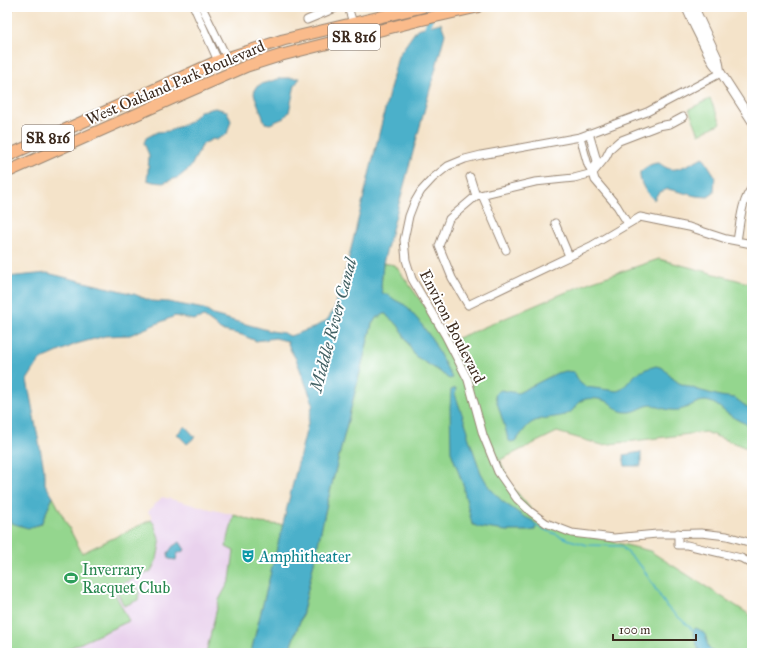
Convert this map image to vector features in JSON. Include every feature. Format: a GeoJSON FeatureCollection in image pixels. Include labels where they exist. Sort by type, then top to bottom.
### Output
{"type":"FeatureCollection","features":[{"type":"Feature","properties":{"kind":"main road","name":"West Oakland Park Boulevard"},"geometry":{"type":"LineString","coordinates":[[7,156],[223,60],[283,40],[422,7]]}},
{"type":"Feature","properties":{"kind":"main road","name":"West Oakland Park Boulevard"},"geometry":{"type":"LineString","coordinates":[[7,172],[247,66],[282,55],[477,7]]}},
{"type":"Feature","properties":{"kind":"main road"},"geometry":{"type":"LineString","coordinates":[[76,141],[78,133],[89,120]]}},
{"type":"Feature","properties":{"kind":"main road"},"geometry":{"type":"LineString","coordinates":[[59,149],[67,136],[66,130]]}},
{"type":"Feature","properties":{"kind":"street"},"geometry":{"type":"LineString","coordinates":[[194,7],[223,60]]}},
{"type":"Feature","properties":{"kind":"street"},"geometry":{"type":"LineString","coordinates":[[202,7],[223,60]]}},
{"type":"Feature","properties":{"kind":"street"},"geometry":{"type":"LineString","coordinates":[[307,20],[338,7]]}},
{"type":"Feature","properties":{"kind":"street"},"geometry":{"type":"LineString","coordinates":[[348,7],[353,23]]}},
{"type":"Feature","properties":{"kind":"street"},"geometry":{"type":"LineString","coordinates":[[686,7],[713,63],[752,121]]}},
{"type":"Feature","properties":{"kind":"street"},"geometry":{"type":"LineString","coordinates":[[694,7],[718,59],[721,73]]}},
{"type":"Feature","properties":{"kind":"street","name":"Environ Boulevard"},"geometry":{"type":"LineString","coordinates":[[721,73],[647,112],[580,137],[482,155],[465,159],[448,166],[433,178],[421,191],[409,216],[404,240],[406,260],[412,279],[446,335],[468,380],[483,435],[498,472],[517,499],[530,512],[546,523],[572,533],[614,538],[657,534],[701,533],[727,536],[752,542]]}},
{"type":"Feature","properties":{"kind":"street"},"geometry":{"type":"LineString","coordinates":[[684,117],[670,124],[658,126],[619,141],[610,149],[606,157],[593,173],[574,178],[535,182],[479,196],[449,218],[439,246],[452,278],[468,305],[591,246],[640,217],[689,227],[752,244]]}},
{"type":"Feature","properties":{"kind":"street"},"geometry":{"type":"LineString","coordinates":[[589,133],[597,161],[593,173]]}},
{"type":"Feature","properties":{"kind":"street"},"geometry":{"type":"LineString","coordinates":[[580,137],[588,165],[595,180],[617,206],[628,224]]}},
{"type":"Feature","properties":{"kind":"street"},"geometry":{"type":"LineString","coordinates":[[470,177],[506,250]]}},
{"type":"Feature","properties":{"kind":"street"},"geometry":{"type":"LineString","coordinates":[[737,241],[746,197],[752,188]]}},
{"type":"Feature","properties":{"kind":"street"},"geometry":{"type":"LineString","coordinates":[[555,223],[569,256]]}},
{"type":"Feature","properties":{"kind":"street"},"geometry":{"type":"LineString","coordinates":[[678,533],[678,545],[741,558],[752,564]]}},
{"type":"Feature","properties":{"kind":"shaded area"},"geometry":{"type":"Polygon","coordinates":[[[162,497],[234,515],[226,547],[234,550],[230,580],[219,600],[206,653],[59,653],[129,621],[112,588],[151,571],[157,559],[160,544],[154,524],[151,520],[152,517],[148,512],[162,497]]]}},
{"type":"Feature","properties":{"kind":"green space"},"geometry":{"type":"Polygon","coordinates":[[[710,99],[721,123],[699,134],[689,109],[710,99]]]}},
{"type":"Feature","properties":{"kind":"green space"},"geometry":{"type":"Polygon","coordinates":[[[659,259],[752,284],[752,450],[705,432],[602,445],[557,432],[500,460],[511,485],[543,524],[650,551],[752,616],[752,653],[288,653],[302,616],[326,508],[372,324],[377,317],[383,294],[381,287],[383,263],[395,265],[450,341],[590,282],[659,259]]]}},
{"type":"Feature","properties":{"kind":"green space","name":"Inverrary Racquet Club"},"geometry":{"type":"Polygon","coordinates":[[[53,497],[82,553],[151,520],[154,524],[160,544],[157,559],[151,571],[112,588],[129,621],[59,653],[7,653],[7,518],[9,517],[11,523],[41,524],[53,497]]]}},
{"type":"Feature","properties":{"kind":"green space"},"geometry":{"type":"Polygon","coordinates":[[[234,515],[260,523],[283,525],[252,653],[206,653],[219,600],[230,580],[234,551],[226,547],[234,515]]]}},
{"type":"Feature","properties":{"kind":"green space"},"geometry":{"type":"Polygon","coordinates":[[[136,585],[139,592],[138,600],[124,606],[117,592],[136,585]]]}},
{"type":"Feature","properties":{"kind":"water"},"geometry":{"type":"Polygon","coordinates":[[[441,23],[445,34],[383,263],[381,287],[383,294],[387,294],[405,305],[419,321],[432,339],[452,378],[449,379],[415,356],[398,325],[386,314],[377,317],[372,324],[326,508],[302,616],[288,653],[252,653],[313,403],[296,359],[287,341],[275,338],[256,341],[242,335],[220,330],[204,317],[193,320],[175,316],[130,335],[105,336],[76,344],[40,360],[27,380],[45,474],[45,484],[53,497],[41,524],[28,528],[11,523],[7,513],[7,277],[47,273],[134,294],[151,301],[168,302],[204,309],[213,315],[271,331],[284,333],[290,336],[313,328],[327,320],[334,310],[348,261],[398,56],[417,29],[441,23]]]}},
{"type":"Feature","properties":{"kind":"water"},"geometry":{"type":"Polygon","coordinates":[[[282,78],[300,78],[295,85],[289,112],[284,118],[270,124],[265,123],[254,94],[255,88],[261,84],[282,78]]]}},
{"type":"Feature","properties":{"kind":"water"},"geometry":{"type":"Polygon","coordinates":[[[215,108],[227,111],[231,121],[227,134],[216,140],[213,139],[203,144],[190,168],[179,177],[163,183],[147,180],[149,155],[144,143],[146,138],[157,132],[169,131],[190,122],[200,111],[215,108]]]}},
{"type":"Feature","properties":{"kind":"water"},"geometry":{"type":"Polygon","coordinates":[[[703,157],[715,176],[714,193],[708,197],[696,196],[668,189],[658,193],[654,200],[642,184],[640,172],[651,165],[659,163],[670,169],[678,169],[703,157]]]}},
{"type":"Feature","properties":{"kind":"water"},"geometry":{"type":"Polygon","coordinates":[[[656,366],[663,368],[679,383],[720,396],[735,398],[752,411],[752,426],[733,418],[715,404],[706,401],[698,402],[679,410],[668,410],[652,405],[635,411],[624,412],[620,411],[607,401],[589,399],[582,400],[572,411],[565,415],[540,419],[531,423],[515,441],[511,442],[508,440],[495,396],[497,392],[501,390],[518,393],[557,373],[566,371],[574,372],[580,383],[586,387],[617,391],[622,389],[636,374],[656,366]]]}},
{"type":"Feature","properties":{"kind":"water"},"geometry":{"type":"Polygon","coordinates":[[[456,388],[455,394],[481,473],[489,487],[502,501],[523,516],[533,521],[536,526],[535,530],[506,531],[478,527],[472,524],[464,487],[451,452],[451,390],[456,388]]]}},
{"type":"Feature","properties":{"kind":"water"},"geometry":{"type":"Polygon","coordinates":[[[185,426],[195,437],[187,444],[177,434],[185,426]]]}},
{"type":"Feature","properties":{"kind":"water"},"geometry":{"type":"Polygon","coordinates":[[[641,452],[641,466],[625,466],[623,455],[641,452]]]}},
{"type":"Feature","properties":{"kind":"water"},"geometry":{"type":"Polygon","coordinates":[[[180,542],[185,550],[177,554],[176,560],[169,559],[168,553],[173,546],[180,542]]]}},
{"type":"Feature","properties":{"kind":"water"},"geometry":{"type":"Polygon","coordinates":[[[696,628],[705,634],[709,648],[715,653],[700,653],[693,630],[696,628]]]}},
{"type":"Feature","properties":{"kind":"waterway","name":"Middle River Canal"},"geometry":{"type":"LineString","coordinates":[[426,32],[433,7]]}},
{"type":"Feature","properties":{"kind":"waterway"},"geometry":{"type":"LineString","coordinates":[[536,526],[570,540],[587,545],[621,546],[641,566],[667,607],[693,630]]}},
{"type":"Feature","properties":{"kind":"place","name":"Amphitheater"},"geometry":{"type":"Point","coordinates":[248,556]}},
{"type":"Feature","properties":{"kind":"place","name":"Inverrary Racquet Club"},"geometry":{"type":"Point","coordinates":[71,578]}}]}
